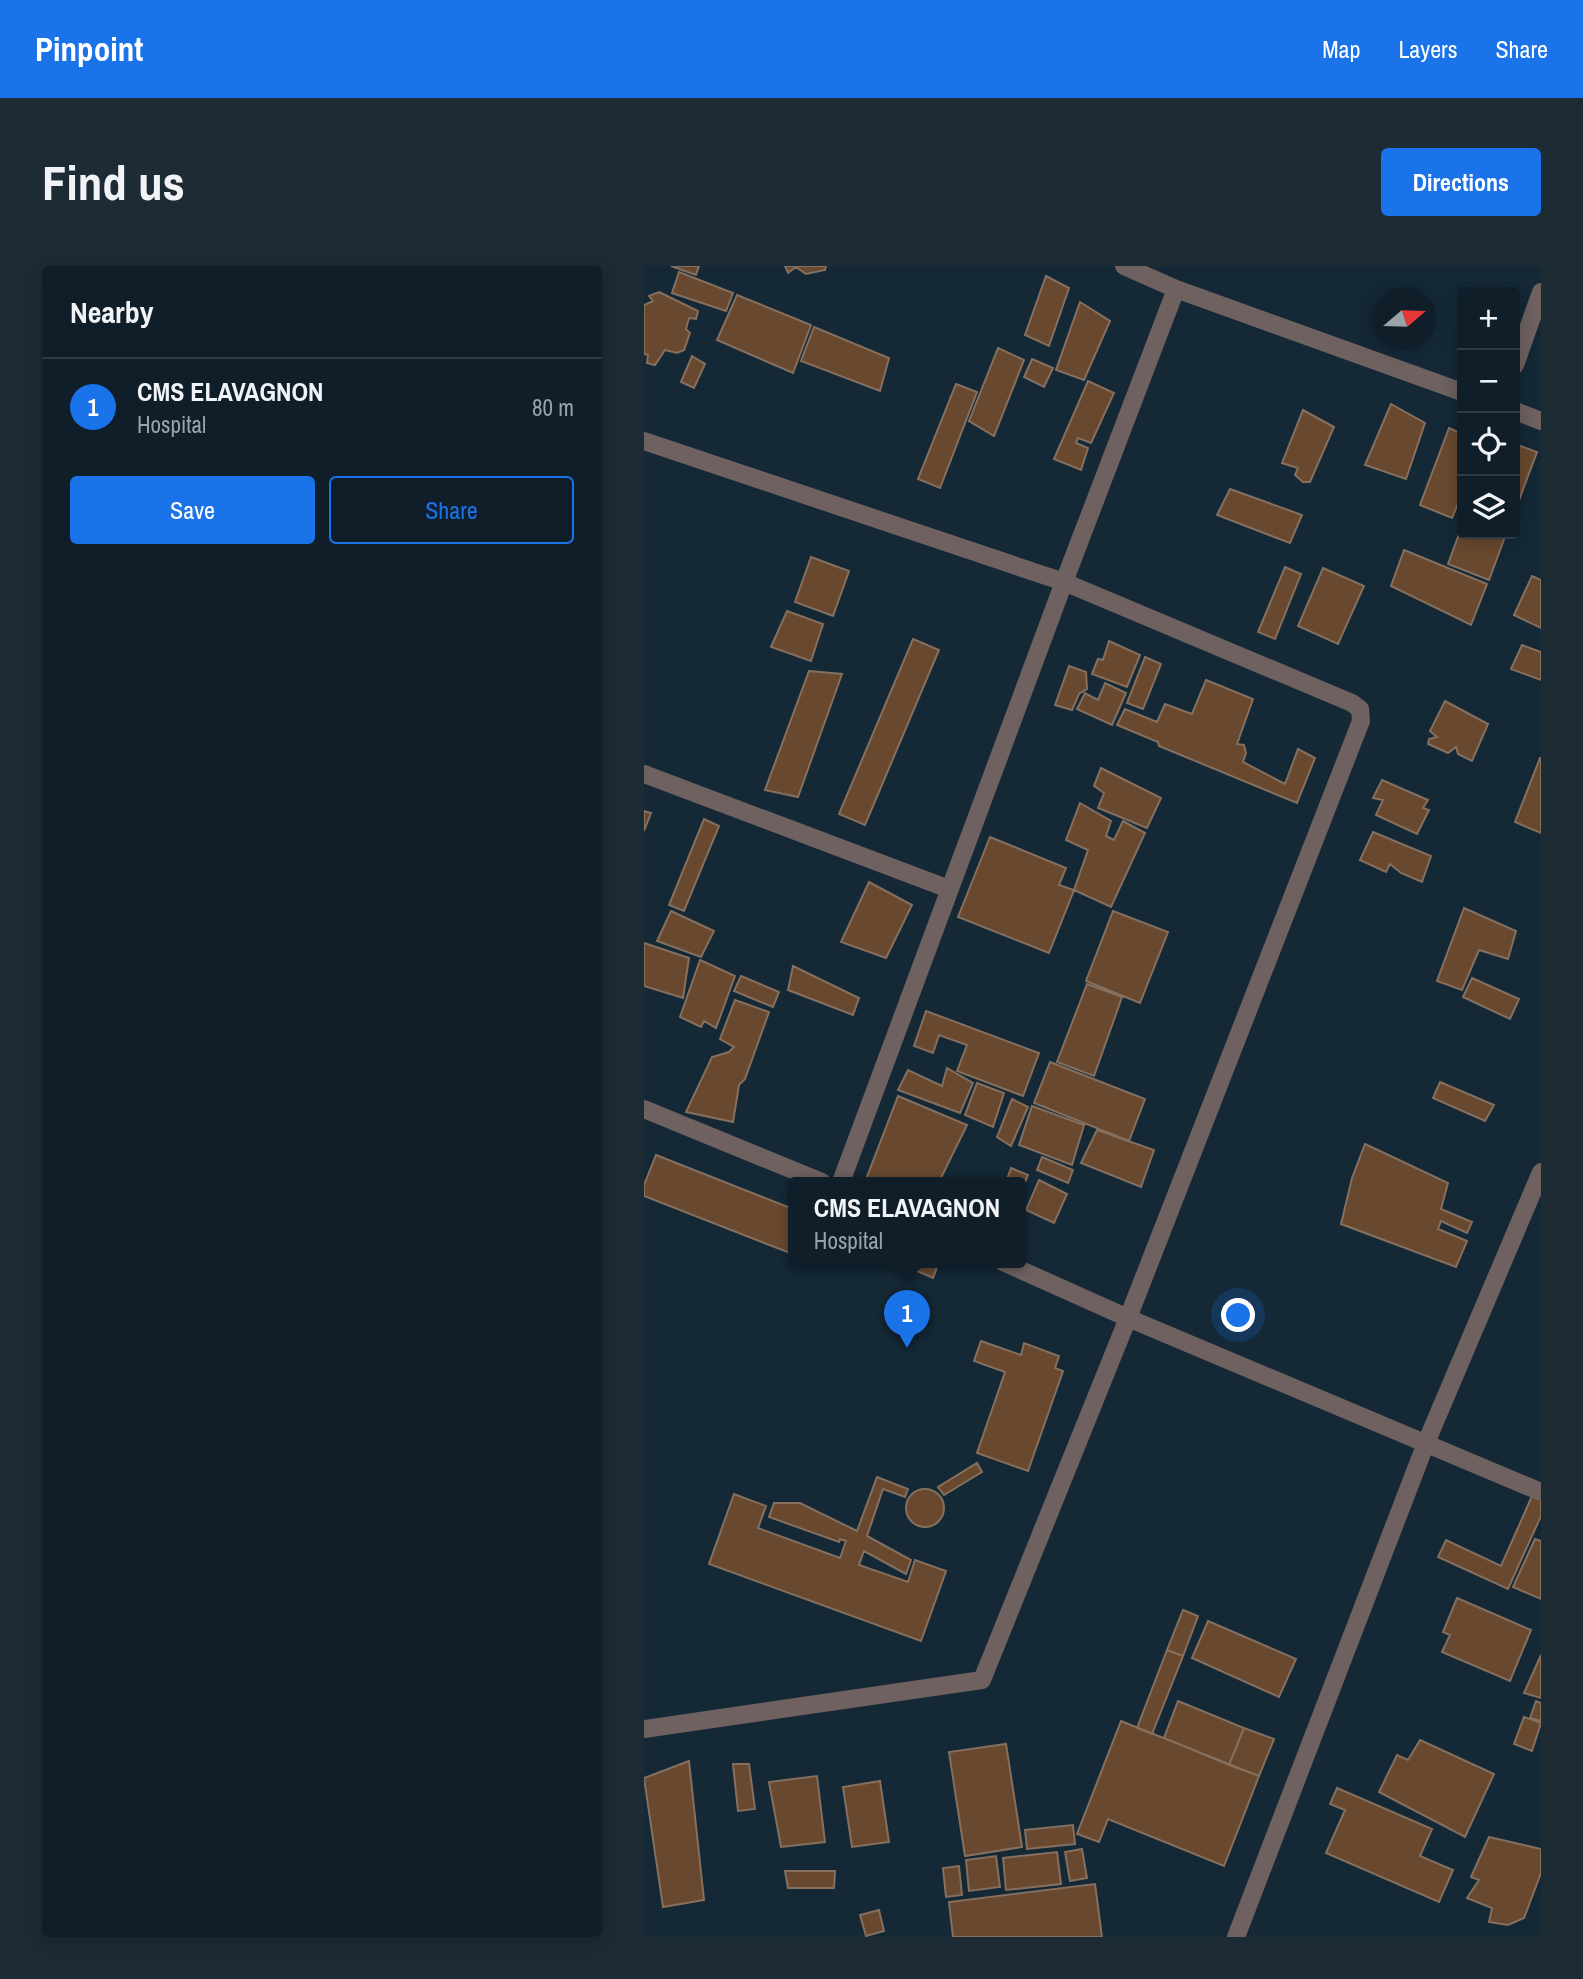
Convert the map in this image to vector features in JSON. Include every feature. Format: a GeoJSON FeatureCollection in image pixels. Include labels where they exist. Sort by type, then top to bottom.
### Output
{"type":"FeatureCollection","features":[{"type":"Feature","properties":{"kind":"street"},"geometry":{"type":"LineString","coordinates":[[1124,266],[1176,289],[1457,390]]}},
{"type":"Feature","properties":{"kind":"street"},"geometry":{"type":"LineString","coordinates":[[843,1177],[1176,289]]}},
{"type":"Feature","properties":{"kind":"street"},"geometry":{"type":"LineString","coordinates":[[1520,351],[1541,292]]}},
{"type":"Feature","properties":{"kind":"street"},"geometry":{"type":"LineString","coordinates":[[1520,413],[1541,421]]}},
{"type":"Feature","properties":{"kind":"street"},"geometry":{"type":"LineString","coordinates":[[644,441],[1064,582],[1352,703],[1361,713],[1361,720],[1128,1318],[982,1680],[644,1729]]}},
{"type":"Feature","properties":{"kind":"street"},"geometry":{"type":"LineString","coordinates":[[644,774],[949,889]]}},
{"type":"Feature","properties":{"kind":"street"},"geometry":{"type":"LineString","coordinates":[[644,1109],[810,1177]]}},
{"type":"Feature","properties":{"kind":"street"},"geometry":{"type":"LineString","coordinates":[[1236,1937],[1426,1443],[1541,1172]]}},
{"type":"Feature","properties":{"kind":"street"},"geometry":{"type":"LineString","coordinates":[[1016,1268],[1128,1318],[1541,1492]]}},
{"type":"Feature","properties":{"kind":"building"},"geometry":{"type":"Polygon","coordinates":[[[671,266],[699,266],[696,275],[671,266]]]}},
{"type":"Feature","properties":{"kind":"building"},"geometry":{"type":"Polygon","coordinates":[[[785,266],[826,266],[825,270],[806,274],[796,267],[788,273],[785,266]]]}},
{"type":"Feature","properties":{"kind":"building"},"geometry":{"type":"Polygon","coordinates":[[[679,272],[733,293],[726,311],[672,293],[679,272]]]}},
{"type":"Feature","properties":{"kind":"building"},"geometry":{"type":"Polygon","coordinates":[[[1046,276],[1069,288],[1049,346],[1025,335],[1046,276]]]}},
{"type":"Feature","properties":{"kind":"building"},"geometry":{"type":"Polygon","coordinates":[[[659,292],[698,311],[696,319],[689,318],[686,329],[690,333],[684,350],[677,353],[665,350],[655,365],[647,363],[648,355],[644,354],[644,305],[653,301],[649,296],[659,292]]]}},
{"type":"Feature","properties":{"kind":"building"},"geometry":{"type":"Polygon","coordinates":[[[737,295],[811,325],[793,373],[717,340],[737,295]]]}},
{"type":"Feature","properties":{"kind":"building"},"geometry":{"type":"Polygon","coordinates":[[[1080,302],[1110,321],[1084,380],[1056,370],[1080,302]]]}},
{"type":"Feature","properties":{"kind":"building"},"geometry":{"type":"Polygon","coordinates":[[[814,327],[889,358],[880,391],[801,361],[814,327]]]}},
{"type":"Feature","properties":{"kind":"building"},"geometry":{"type":"Polygon","coordinates":[[[998,348],[1024,360],[994,436],[969,421],[998,348]]]}},
{"type":"Feature","properties":{"kind":"building"},"geometry":{"type":"Polygon","coordinates":[[[692,356],[705,364],[694,388],[681,382],[692,356]]]}},
{"type":"Feature","properties":{"kind":"building"},"geometry":{"type":"Polygon","coordinates":[[[1032,359],[1053,368],[1044,387],[1024,377],[1032,359]]]}},
{"type":"Feature","properties":{"kind":"building"},"geometry":{"type":"Polygon","coordinates":[[[1088,381],[1114,393],[1091,443],[1078,438],[1076,443],[1088,448],[1081,470],[1054,459],[1088,381]]]}},
{"type":"Feature","properties":{"kind":"building"},"geometry":{"type":"Polygon","coordinates":[[[956,384],[977,392],[940,488],[918,479],[956,384]]]}},
{"type":"Feature","properties":{"kind":"building"},"geometry":{"type":"Polygon","coordinates":[[[1391,404],[1425,423],[1406,479],[1365,465],[1391,404]]]}},
{"type":"Feature","properties":{"kind":"building"},"geometry":{"type":"Polygon","coordinates":[[[1303,410],[1334,427],[1310,482],[1303,482],[1295,475],[1298,468],[1282,463],[1303,410]]]}},
{"type":"Feature","properties":{"kind":"building"},"geometry":{"type":"Polygon","coordinates":[[[1449,428],[1457,432],[1457,506],[1452,518],[1420,505],[1449,428]]]}},
{"type":"Feature","properties":{"kind":"building"},"geometry":{"type":"Polygon","coordinates":[[[1520,446],[1537,452],[1520,498],[1520,446]]]}},
{"type":"Feature","properties":{"kind":"building"},"geometry":{"type":"Polygon","coordinates":[[[1230,489],[1302,515],[1290,543],[1217,515],[1230,489]]]}},
{"type":"Feature","properties":{"kind":"building"},"geometry":{"type":"Polygon","coordinates":[[[1457,539],[1504,539],[1489,580],[1448,564],[1457,539]]]}},
{"type":"Feature","properties":{"kind":"building"},"geometry":{"type":"Polygon","coordinates":[[[1404,550],[1487,584],[1471,625],[1391,586],[1404,550]]]}},
{"type":"Feature","properties":{"kind":"building"},"geometry":{"type":"Polygon","coordinates":[[[811,557],[849,571],[833,616],[795,602],[811,557]]]}},
{"type":"Feature","properties":{"kind":"building"},"geometry":{"type":"Polygon","coordinates":[[[1285,567],[1301,574],[1275,639],[1258,632],[1285,567]]]}},
{"type":"Feature","properties":{"kind":"building"},"geometry":{"type":"Polygon","coordinates":[[[1323,568],[1364,586],[1338,644],[1298,626],[1323,568]]]}},
{"type":"Feature","properties":{"kind":"building"},"geometry":{"type":"Polygon","coordinates":[[[1532,576],[1541,580],[1541,628],[1514,615],[1532,576]]]}},
{"type":"Feature","properties":{"kind":"building"},"geometry":{"type":"Polygon","coordinates":[[[787,611],[823,624],[811,661],[771,647],[787,611]]]}},
{"type":"Feature","properties":{"kind":"building"},"geometry":{"type":"Polygon","coordinates":[[[913,639],[939,650],[865,825],[839,814],[913,639]]]}},
{"type":"Feature","properties":{"kind":"building"},"geometry":{"type":"Polygon","coordinates":[[[1109,641],[1140,655],[1127,687],[1092,674],[1098,659],[1103,660],[1109,641]]]}},
{"type":"Feature","properties":{"kind":"building"},"geometry":{"type":"Polygon","coordinates":[[[1522,645],[1541,652],[1541,680],[1511,669],[1522,645]]]}},
{"type":"Feature","properties":{"kind":"building"},"geometry":{"type":"Polygon","coordinates":[[[1145,657],[1161,664],[1143,709],[1127,703],[1145,657]]]}},
{"type":"Feature","properties":{"kind":"building"},"geometry":{"type":"Polygon","coordinates":[[[1069,666],[1086,672],[1087,689],[1079,694],[1072,710],[1055,705],[1069,666]]]}},
{"type":"Feature","properties":{"kind":"building"},"geometry":{"type":"Polygon","coordinates":[[[809,671],[842,674],[798,797],[765,790],[809,671]]]}},
{"type":"Feature","properties":{"kind":"building"},"geometry":{"type":"Polygon","coordinates":[[[1206,680],[1253,699],[1237,744],[1244,745],[1246,753],[1243,762],[1285,784],[1298,749],[1315,758],[1297,803],[1159,746],[1158,742],[1117,725],[1125,709],[1157,722],[1165,704],[1192,714],[1206,680]]]}},
{"type":"Feature","properties":{"kind":"building"},"geometry":{"type":"Polygon","coordinates":[[[1105,683],[1126,693],[1112,725],[1077,709],[1085,693],[1098,700],[1105,683]]]}},
{"type":"Feature","properties":{"kind":"building"},"geometry":{"type":"Polygon","coordinates":[[[1445,701],[1488,724],[1472,761],[1458,754],[1456,747],[1448,753],[1428,744],[1429,739],[1437,737],[1430,731],[1445,701]]]}},
{"type":"Feature","properties":{"kind":"building"},"geometry":{"type":"Polygon","coordinates":[[[1541,758],[1541,833],[1515,822],[1541,758]]]}},
{"type":"Feature","properties":{"kind":"building"},"geometry":{"type":"Polygon","coordinates":[[[1101,768],[1161,798],[1147,828],[1098,808],[1104,793],[1094,786],[1101,768]]]}},
{"type":"Feature","properties":{"kind":"building"},"geometry":{"type":"Polygon","coordinates":[[[1382,780],[1428,800],[1423,808],[1429,810],[1417,834],[1376,815],[1383,800],[1373,798],[1382,780]]]}},
{"type":"Feature","properties":{"kind":"building"},"geometry":{"type":"Polygon","coordinates":[[[1080,803],[1111,821],[1106,836],[1114,840],[1123,821],[1145,833],[1111,907],[1074,890],[1088,850],[1066,840],[1080,803]]]}},
{"type":"Feature","properties":{"kind":"building"},"geometry":{"type":"Polygon","coordinates":[[[644,811],[651,813],[644,831],[644,811]]]}},
{"type":"Feature","properties":{"kind":"building"},"geometry":{"type":"Polygon","coordinates":[[[704,819],[719,826],[684,911],[669,905],[704,819]]]}},
{"type":"Feature","properties":{"kind":"building"},"geometry":{"type":"Polygon","coordinates":[[[1373,832],[1431,856],[1422,882],[1401,873],[1390,864],[1386,872],[1360,860],[1373,832]]]}},
{"type":"Feature","properties":{"kind":"building"},"geometry":{"type":"Polygon","coordinates":[[[990,837],[1066,868],[1059,885],[1074,890],[1049,953],[958,917],[990,837]]]}},
{"type":"Feature","properties":{"kind":"building"},"geometry":{"type":"Polygon","coordinates":[[[869,882],[912,905],[886,958],[841,942],[869,882]]]}},
{"type":"Feature","properties":{"kind":"building"},"geometry":{"type":"Polygon","coordinates":[[[1464,908],[1516,931],[1508,959],[1479,950],[1462,990],[1437,981],[1464,908]]]}},
{"type":"Feature","properties":{"kind":"building"},"geometry":{"type":"Polygon","coordinates":[[[671,911],[714,931],[701,957],[657,941],[671,911]]]}},
{"type":"Feature","properties":{"kind":"building"},"geometry":{"type":"Polygon","coordinates":[[[1113,911],[1168,932],[1140,1003],[1086,981],[1113,911]]]}},
{"type":"Feature","properties":{"kind":"building"},"geometry":{"type":"Polygon","coordinates":[[[644,943],[689,958],[683,998],[644,986],[644,943]]]}},
{"type":"Feature","properties":{"kind":"building"},"geometry":{"type":"Polygon","coordinates":[[[700,960],[735,976],[716,1028],[704,1021],[701,1027],[680,1017],[700,960]]]}},
{"type":"Feature","properties":{"kind":"building"},"geometry":{"type":"Polygon","coordinates":[[[793,966],[859,998],[853,1015],[788,990],[793,966]]]}},
{"type":"Feature","properties":{"kind":"building"},"geometry":{"type":"Polygon","coordinates":[[[741,976],[779,992],[773,1007],[734,991],[741,976]]]}},
{"type":"Feature","properties":{"kind":"building"},"geometry":{"type":"Polygon","coordinates":[[[1472,978],[1519,999],[1510,1019],[1463,997],[1472,978]]]}},
{"type":"Feature","properties":{"kind":"building"},"geometry":{"type":"Polygon","coordinates":[[[1087,984],[1122,997],[1094,1076],[1057,1062],[1087,984]]]}},
{"type":"Feature","properties":{"kind":"building"},"geometry":{"type":"Polygon","coordinates":[[[735,1000],[769,1012],[745,1079],[739,1085],[733,1122],[686,1112],[712,1057],[729,1052],[734,1047],[720,1039],[735,1000]]]}},
{"type":"Feature","properties":{"kind":"building"},"geometry":{"type":"Polygon","coordinates":[[[926,1011],[1039,1053],[1023,1096],[957,1071],[967,1045],[939,1035],[933,1053],[914,1046],[926,1011]]]}},
{"type":"Feature","properties":{"kind":"building"},"geometry":{"type":"Polygon","coordinates":[[[1050,1062],[1145,1099],[1129,1141],[1034,1103],[1050,1062]]]}},
{"type":"Feature","properties":{"kind":"building"},"geometry":{"type":"Polygon","coordinates":[[[947,1068],[973,1083],[960,1113],[898,1090],[908,1070],[942,1086],[947,1068]]]}},
{"type":"Feature","properties":{"kind":"building"},"geometry":{"type":"Polygon","coordinates":[[[1440,1082],[1494,1105],[1485,1121],[1433,1098],[1440,1082]]]}},
{"type":"Feature","properties":{"kind":"building"},"geometry":{"type":"Polygon","coordinates":[[[977,1083],[1004,1093],[993,1127],[965,1115],[977,1083]]]}},
{"type":"Feature","properties":{"kind":"building"},"geometry":{"type":"Polygon","coordinates":[[[898,1096],[967,1125],[941,1177],[867,1177],[898,1096]]]}},
{"type":"Feature","properties":{"kind":"building"},"geometry":{"type":"Polygon","coordinates":[[[1012,1099],[1028,1107],[1011,1146],[997,1137],[1012,1099]]]}},
{"type":"Feature","properties":{"kind":"building"},"geometry":{"type":"Polygon","coordinates":[[[1032,1106],[1084,1125],[1072,1165],[1019,1145],[1032,1106]]]}},
{"type":"Feature","properties":{"kind":"building"},"geometry":{"type":"Polygon","coordinates":[[[1097,1130],[1154,1150],[1141,1187],[1081,1163],[1097,1130]]]}},
{"type":"Feature","properties":{"kind":"building"},"geometry":{"type":"Polygon","coordinates":[[[1365,1144],[1448,1183],[1441,1209],[1472,1222],[1467,1233],[1441,1221],[1438,1229],[1467,1241],[1456,1267],[1341,1224],[1352,1178],[1365,1144]]]}},
{"type":"Feature","properties":{"kind":"building"},"geometry":{"type":"Polygon","coordinates":[[[656,1155],[788,1207],[788,1252],[644,1196],[644,1185],[656,1155]]]}},
{"type":"Feature","properties":{"kind":"building"},"geometry":{"type":"Polygon","coordinates":[[[1042,1157],[1073,1170],[1068,1183],[1037,1170],[1042,1157]]]}},
{"type":"Feature","properties":{"kind":"building"},"geometry":{"type":"Polygon","coordinates":[[[1011,1168],[1028,1175],[1026,1180],[1026,1177],[1008,1177],[1011,1168]]]}},
{"type":"Feature","properties":{"kind":"building"},"geometry":{"type":"Polygon","coordinates":[[[1039,1180],[1067,1194],[1054,1223],[1026,1210],[1039,1180]]]}},
{"type":"Feature","properties":{"kind":"building"},"geometry":{"type":"Polygon","coordinates":[[[910,1268],[937,1268],[933,1278],[910,1268]]]}},
{"type":"Feature","properties":{"kind":"building"},"geometry":{"type":"Polygon","coordinates":[[[981,1341],[1021,1355],[1024,1343],[1059,1356],[1055,1368],[1063,1371],[1028,1471],[977,1453],[1005,1372],[974,1361],[981,1341]]]}},
{"type":"Feature","properties":{"kind":"building"},"geometry":{"type":"Polygon","coordinates":[[[977,1463],[982,1472],[944,1495],[938,1487],[977,1463]]]}},
{"type":"Feature","properties":{"kind":"building"},"geometry":{"type":"Polygon","coordinates":[[[877,1477],[908,1489],[905,1497],[883,1489],[867,1536],[911,1560],[906,1574],[864,1551],[859,1565],[908,1582],[915,1560],[946,1571],[921,1641],[709,1564],[734,1494],[766,1506],[758,1528],[840,1558],[846,1541],[840,1539],[839,1542],[769,1517],[774,1503],[800,1503],[857,1531],[877,1477]]]}},
{"type":"Feature","properties":{"kind":"building"},"geometry":{"type":"Polygon","coordinates":[[[925,1489],[938,1495],[944,1508],[938,1521],[925,1527],[912,1521],[906,1508],[912,1495],[925,1489]]]}},
{"type":"Feature","properties":{"kind":"building"},"geometry":{"type":"Polygon","coordinates":[[[1532,1496],[1541,1499],[1541,1516],[1508,1589],[1438,1557],[1446,1540],[1501,1566],[1532,1496]]]}},
{"type":"Feature","properties":{"kind":"building"},"geometry":{"type":"Polygon","coordinates":[[[1535,1539],[1541,1541],[1541,1599],[1513,1587],[1535,1539]]]}},
{"type":"Feature","properties":{"kind":"building"},"geometry":{"type":"Polygon","coordinates":[[[1457,1598],[1531,1630],[1510,1681],[1442,1652],[1450,1635],[1443,1632],[1457,1598]]]}},
{"type":"Feature","properties":{"kind":"building"},"geometry":{"type":"Polygon","coordinates":[[[1183,1610],[1198,1616],[1183,1656],[1167,1650],[1183,1610]]]}},
{"type":"Feature","properties":{"kind":"building"},"geometry":{"type":"Polygon","coordinates":[[[1208,1621],[1296,1659],[1279,1697],[1192,1658],[1208,1621]]]}},
{"type":"Feature","properties":{"kind":"building"},"geometry":{"type":"Polygon","coordinates":[[[1167,1650],[1183,1656],[1152,1734],[1137,1728],[1167,1650]]]}},
{"type":"Feature","properties":{"kind":"building"},"geometry":{"type":"Polygon","coordinates":[[[1541,1655],[1541,1698],[1524,1693],[1541,1655]]]}},
{"type":"Feature","properties":{"kind":"building"},"geometry":{"type":"Polygon","coordinates":[[[1178,1701],[1244,1728],[1229,1765],[1164,1738],[1178,1701]]]}},
{"type":"Feature","properties":{"kind":"building"},"geometry":{"type":"Polygon","coordinates":[[[1536,1701],[1541,1703],[1541,1721],[1530,1718],[1536,1701]]]}},
{"type":"Feature","properties":{"kind":"building"},"geometry":{"type":"Polygon","coordinates":[[[1524,1717],[1541,1723],[1532,1751],[1514,1744],[1524,1717]]]}},
{"type":"Feature","properties":{"kind":"building"},"geometry":{"type":"Polygon","coordinates":[[[1121,1721],[1259,1776],[1224,1866],[1108,1819],[1099,1842],[1077,1834],[1121,1721]]]}},
{"type":"Feature","properties":{"kind":"building"},"geometry":{"type":"Polygon","coordinates":[[[1244,1728],[1274,1739],[1259,1776],[1229,1765],[1244,1728]]]}},
{"type":"Feature","properties":{"kind":"building"},"geometry":{"type":"Polygon","coordinates":[[[1420,1740],[1494,1774],[1465,1837],[1379,1792],[1397,1755],[1408,1760],[1420,1740]]]}},
{"type":"Feature","properties":{"kind":"building"},"geometry":{"type":"Polygon","coordinates":[[[1006,1744],[1022,1847],[965,1856],[949,1752],[1006,1744]]]}},
{"type":"Feature","properties":{"kind":"building"},"geometry":{"type":"Polygon","coordinates":[[[689,1761],[704,1900],[663,1907],[644,1778],[689,1761]]]}},
{"type":"Feature","properties":{"kind":"building"},"geometry":{"type":"Polygon","coordinates":[[[733,1764],[749,1764],[755,1809],[738,1811],[733,1764]]]}},
{"type":"Feature","properties":{"kind":"building"},"geometry":{"type":"Polygon","coordinates":[[[817,1776],[825,1842],[781,1847],[769,1782],[817,1776]]]}},
{"type":"Feature","properties":{"kind":"building"},"geometry":{"type":"Polygon","coordinates":[[[880,1781],[889,1842],[852,1847],[843,1787],[880,1781]]]}},
{"type":"Feature","properties":{"kind":"building"},"geometry":{"type":"Polygon","coordinates":[[[1337,1788],[1432,1829],[1420,1856],[1453,1870],[1439,1902],[1326,1853],[1345,1810],[1330,1804],[1337,1788]]]}},
{"type":"Feature","properties":{"kind":"building"},"geometry":{"type":"Polygon","coordinates":[[[1073,1825],[1075,1844],[1027,1849],[1025,1830],[1073,1825]]]}},
{"type":"Feature","properties":{"kind":"building"},"geometry":{"type":"Polygon","coordinates":[[[1489,1837],[1541,1849],[1541,1873],[1524,1918],[1508,1925],[1489,1922],[1492,1908],[1467,1898],[1479,1880],[1471,1877],[1489,1837]]]}},
{"type":"Feature","properties":{"kind":"building"},"geometry":{"type":"Polygon","coordinates":[[[1082,1849],[1087,1878],[1070,1881],[1065,1852],[1082,1849]]]}},
{"type":"Feature","properties":{"kind":"building"},"geometry":{"type":"Polygon","coordinates":[[[1057,1852],[1061,1884],[1006,1890],[1003,1858],[1057,1852]]]}},
{"type":"Feature","properties":{"kind":"building"},"geometry":{"type":"Polygon","coordinates":[[[996,1856],[1000,1887],[969,1891],[966,1860],[996,1856]]]}},
{"type":"Feature","properties":{"kind":"building"},"geometry":{"type":"Polygon","coordinates":[[[959,1866],[962,1895],[946,1897],[943,1868],[959,1866]]]}},
{"type":"Feature","properties":{"kind":"building"},"geometry":{"type":"Polygon","coordinates":[[[785,1871],[835,1871],[834,1888],[788,1888],[785,1871]]]}},
{"type":"Feature","properties":{"kind":"building"},"geometry":{"type":"Polygon","coordinates":[[[1095,1884],[1102,1937],[953,1937],[949,1902],[1095,1884]]]}},
{"type":"Feature","properties":{"kind":"building"},"geometry":{"type":"Polygon","coordinates":[[[879,1910],[884,1931],[866,1936],[860,1915],[879,1910]]]}},
{"type":"Feature","properties":{"kind":"place","name":"CMS ELAVAGNON"},"geometry":{"type":"Point","coordinates":[907,1348]}}]}
